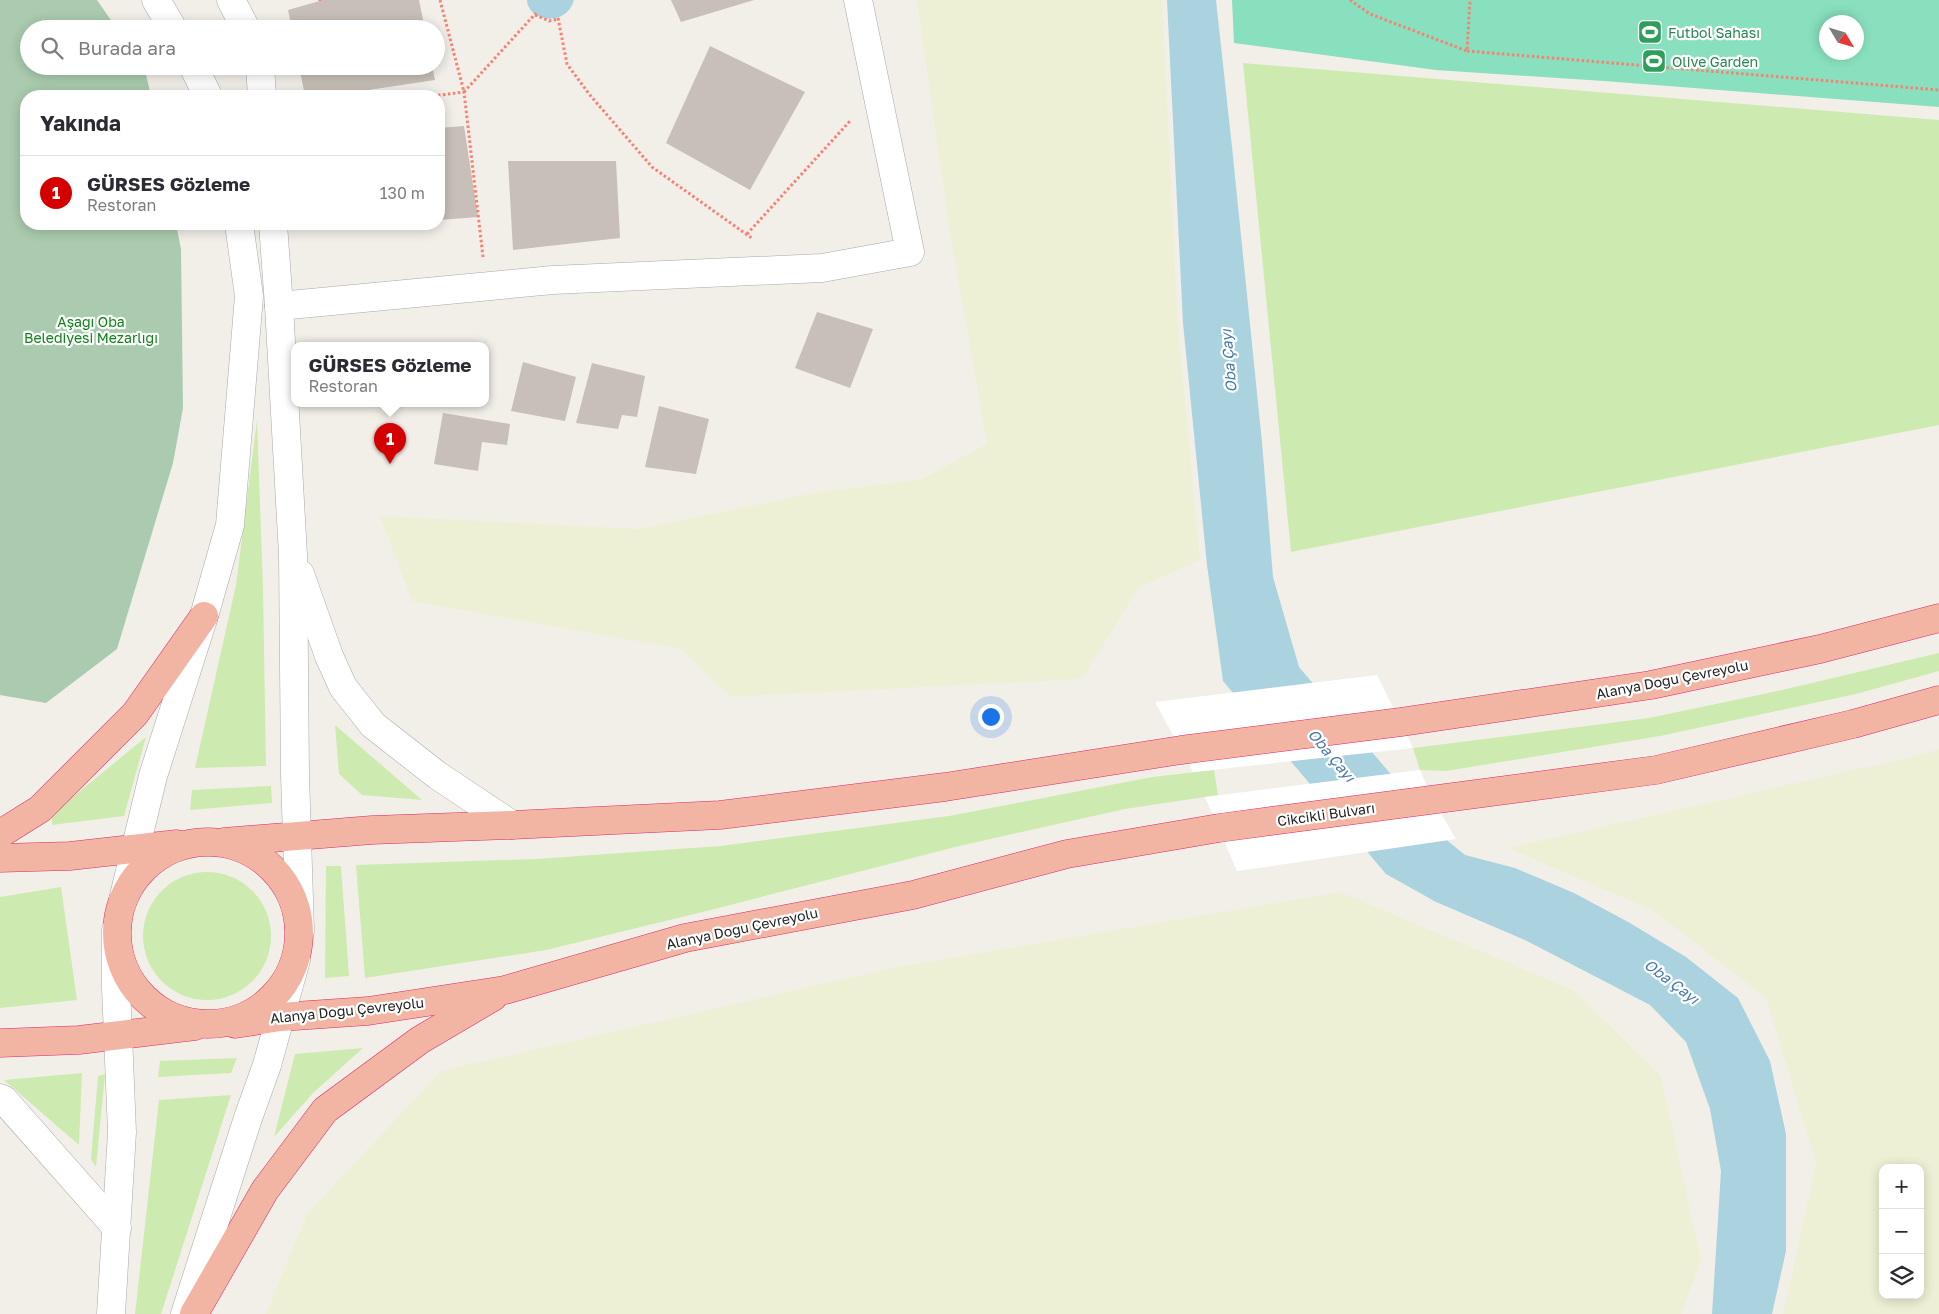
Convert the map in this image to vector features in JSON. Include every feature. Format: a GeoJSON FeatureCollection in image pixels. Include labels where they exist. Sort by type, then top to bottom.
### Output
{"type":"FeatureCollection","features":[{"type":"Feature","properties":{"kind":"highway"},"geometry":{"type":"LineString","coordinates":[[0,834],[40,809],[134,714],[204,616]]}},
{"type":"Feature","properties":{"kind":"highway","name":"Alanya Doğu Çevreyolu"},"geometry":{"type":"LineString","coordinates":[[512,826],[720,815],[945,787],[1181,750],[1401,722],[1651,685],[1820,649],[1939,618]]}},
{"type":"Feature","properties":{"kind":"highway","name":"Cikcikli Bulvarı"},"geometry":{"type":"LineString","coordinates":[[1219,828],[1656,770],[1853,724],[1939,700]]}},
{"type":"Feature","properties":{"kind":"highway"},"geometry":{"type":"LineString","coordinates":[[0,858],[70,856],[193,842],[224,842],[372,830],[512,826]]}},
{"type":"Feature","properties":{"kind":"highway","name":"Alanya Doğu Çevreyolu"},"geometry":{"type":"LineString","coordinates":[[207,1024],[235,1024],[280,1017],[368,1011],[505,990],[685,938],[913,895],[1067,854],[1219,828]]}},
{"type":"Feature","properties":{"kind":"highway"},"geometry":{"type":"LineString","coordinates":[[193,842],[164,853],[139,873],[123,900],[116,930],[120,959],[133,986],[153,1006],[178,1020],[207,1024]]}},
{"type":"Feature","properties":{"kind":"highway"},"geometry":{"type":"LineString","coordinates":[[224,842],[254,853],[278,873],[294,900],[300,931],[296,960],[283,986],[262,1007],[235,1024]]}},
{"type":"Feature","properties":{"kind":"highway"},"geometry":{"type":"LineString","coordinates":[[194,1314],[265,1190],[325,1110],[420,1040],[505,990]]}},
{"type":"Feature","properties":{"kind":"highway"},"geometry":{"type":"LineString","coordinates":[[0,1043],[79,1040],[207,1024]]}},
{"type":"Feature","properties":{"kind":"street"},"geometry":{"type":"LineString","coordinates":[[156,0],[168,20]]}},
{"type":"Feature","properties":{"kind":"street"},"geometry":{"type":"LineString","coordinates":[[231,0],[241,20]]}},
{"type":"Feature","properties":{"kind":"street"},"geometry":{"type":"LineString","coordinates":[[280,306],[554,280],[822,268],[910,252],[858,0]]}},
{"type":"Feature","properties":{"kind":"street"},"geometry":{"type":"LineString","coordinates":[[198,75],[205,90]]}},
{"type":"Feature","properties":{"kind":"street"},"geometry":{"type":"LineString","coordinates":[[261,75],[262,90]]}},
{"type":"Feature","properties":{"kind":"street"},"geometry":{"type":"LineString","coordinates":[[123,900],[153,776],[204,616],[230,526],[249,296],[241,230]]}},
{"type":"Feature","properties":{"kind":"street"},"geometry":{"type":"LineString","coordinates":[[274,230],[280,306],[292,555],[300,931]]}},
{"type":"Feature","properties":{"kind":"street"},"geometry":{"type":"LineString","coordinates":[[292,555],[329,656],[343,687],[373,725],[436,775],[512,826]]}},
{"type":"Feature","properties":{"kind":"street"},"geometry":{"type":"LineString","coordinates":[[111,1314],[122,1132],[116,987],[116,930]]}},
{"type":"Feature","properties":{"kind":"street"},"geometry":{"type":"LineString","coordinates":[[185,1314],[267,1065],[296,960]]}},
{"type":"Feature","properties":{"kind":"street"},"geometry":{"type":"LineString","coordinates":[[0,1098],[4,1100],[116,1228]]}},
{"type":"Feature","properties":{"kind":"path"},"geometry":{"type":"LineString","coordinates":[[440,0],[464,92],[484,264]]}},
{"type":"Feature","properties":{"kind":"path"},"geometry":{"type":"LineString","coordinates":[[1350,0],[1370,14],[1467,52],[1939,90]]}},
{"type":"Feature","properties":{"kind":"path"},"geometry":{"type":"LineString","coordinates":[[1467,52],[1470,0]]}},
{"type":"Feature","properties":{"kind":"path"},"geometry":{"type":"LineString","coordinates":[[445,94],[464,92],[535,14],[549,22],[558,19],[567,64],[589,94],[652,167],[759,243],[750,244]]}},
{"type":"Feature","properties":{"kind":"path"},"geometry":{"type":"LineString","coordinates":[[747,234],[851,121],[849,112]]}},
{"type":"Feature","properties":{"kind":"green space","name":"Aşağı Oba Belediyesi Mezarlığı"},"geometry":{"type":"Polygon","coordinates":[[[0,0],[97,0],[111,20],[20,20],[20,75],[146,75],[150,90],[20,90],[20,230],[177,230],[181,249],[183,408],[173,463],[117,649],[46,703],[0,695],[0,0]]]}},
{"type":"Feature","properties":{"kind":"green space"},"geometry":{"type":"Polygon","coordinates":[[[917,0],[1162,0],[1178,326],[1200,560],[1139,587],[1082,679],[730,697],[681,649],[412,601],[380,516],[639,529],[809,494],[922,479],[987,444],[949,227],[917,0]]]}},
{"type":"Feature","properties":{"kind":"green space","name":"Olive Garden"},"geometry":{"type":"Polygon","coordinates":[[[1232,0],[1939,0],[1939,107],[1436,70],[1234,43],[1232,0]]]}},
{"type":"Feature","properties":{"kind":"green space"},"geometry":{"type":"Polygon","coordinates":[[[1243,63],[1939,120],[1939,425],[1291,552],[1243,63]]]}},
{"type":"Feature","properties":{"kind":"green space"},"geometry":{"type":"Polygon","coordinates":[[[257,420],[263,588],[266,766],[195,768],[236,585],[257,420]]]}},
{"type":"Feature","properties":{"kind":"green space"},"geometry":{"type":"Polygon","coordinates":[[[1939,653],[1939,671],[1856,694],[1660,736],[1446,771],[1420,770],[1413,748],[1649,718],[1782,690],[1939,653]]]}},
{"type":"Feature","properties":{"kind":"green space"},"geometry":{"type":"Polygon","coordinates":[[[335,725],[422,800],[362,795],[339,774],[335,725]]]}},
{"type":"Feature","properties":{"kind":"green space"},"geometry":{"type":"Polygon","coordinates":[[[146,737],[124,816],[52,825],[52,814],[146,737]]]}},
{"type":"Feature","properties":{"kind":"green space"},"geometry":{"type":"Polygon","coordinates":[[[1939,749],[1939,1314],[1783,1314],[1816,1164],[1766,998],[1652,910],[1508,848],[1907,758],[1939,749]]]}},
{"type":"Feature","properties":{"kind":"green space"},"geometry":{"type":"Polygon","coordinates":[[[1214,770],[1218,795],[1125,809],[959,846],[715,909],[546,950],[365,978],[356,865],[536,859],[720,846],[949,816],[1152,777],[1214,770]]]}},
{"type":"Feature","properties":{"kind":"green space"},"geometry":{"type":"Polygon","coordinates":[[[271,786],[272,803],[190,810],[192,790],[271,786]]]}},
{"type":"Feature","properties":{"kind":"green space"},"geometry":{"type":"Polygon","coordinates":[[[326,866],[341,866],[349,976],[325,978],[326,866]]]}},
{"type":"Feature","properties":{"kind":"green space"},"geometry":{"type":"Polygon","coordinates":[[[207,872],[231,877],[252,891],[266,912],[271,936],[266,960],[252,981],[231,995],[207,1000],[183,995],[162,981],[148,960],[143,936],[148,912],[162,891],[183,877],[207,872]]]}},
{"type":"Feature","properties":{"kind":"green space"},"geometry":{"type":"Polygon","coordinates":[[[61,887],[77,1000],[0,1008],[0,897],[61,887]]]}},
{"type":"Feature","properties":{"kind":"green space"},"geometry":{"type":"Polygon","coordinates":[[[1340,892],[1573,990],[1661,1076],[1701,1261],[1681,1314],[266,1314],[307,1214],[441,1071],[892,968],[1340,892]]]}},
{"type":"Feature","properties":{"kind":"green space"},"geometry":{"type":"Polygon","coordinates":[[[363,1048],[313,1093],[274,1137],[295,1054],[363,1048]]]}},
{"type":"Feature","properties":{"kind":"green space"},"geometry":{"type":"Polygon","coordinates":[[[237,1058],[231,1073],[158,1077],[160,1061],[237,1058]]]}},
{"type":"Feature","properties":{"kind":"green space"},"geometry":{"type":"Polygon","coordinates":[[[82,1073],[79,1145],[4,1080],[82,1073]]]}},
{"type":"Feature","properties":{"kind":"green space"},"geometry":{"type":"Polygon","coordinates":[[[105,1074],[96,1167],[91,1159],[98,1076],[105,1074]]]}},
{"type":"Feature","properties":{"kind":"green space"},"geometry":{"type":"Polygon","coordinates":[[[231,1095],[161,1314],[135,1314],[159,1100],[231,1095]]]}},
{"type":"Feature","properties":{"kind":"water"},"geometry":{"type":"Polygon","coordinates":[[[527,0],[574,0],[570,9],[563,15],[548,19],[534,13],[529,7],[527,0]]]}},
{"type":"Feature","properties":{"kind":"water","name":"Oba Çayı"},"geometry":{"type":"Polygon","coordinates":[[[1167,0],[1216,0],[1262,442],[1273,577],[1299,667],[1449,842],[1465,855],[1515,868],[1574,893],[1630,923],[1686,957],[1738,998],[1770,1061],[1786,1134],[1786,1251],[1772,1314],[1712,1314],[1721,1171],[1710,1109],[1686,1042],[1650,1005],[1527,941],[1436,902],[1386,874],[1223,681],[1207,565],[1183,323],[1167,0]]]}},
{"type":"Feature","properties":{"kind":"pier"},"geometry":{"type":"Polygon","coordinates":[[[1377,675],[1413,748],[1193,772],[1155,702],[1377,675]]]}},
{"type":"Feature","properties":{"kind":"pier"},"geometry":{"type":"Polygon","coordinates":[[[1420,770],[1433,800],[1456,839],[1237,871],[1205,797],[1420,770]]]}},
{"type":"Feature","properties":{"kind":"building"},"geometry":{"type":"Polygon","coordinates":[[[323,0],[419,0],[423,20],[290,20],[288,10],[323,0]]]}},
{"type":"Feature","properties":{"kind":"building"},"geometry":{"type":"Polygon","coordinates":[[[671,0],[754,0],[681,22],[671,0]]]}},
{"type":"Feature","properties":{"kind":"building"},"geometry":{"type":"Polygon","coordinates":[[[710,46],[805,92],[750,190],[666,143],[710,46]]]}},
{"type":"Feature","properties":{"kind":"building"},"geometry":{"type":"Polygon","coordinates":[[[301,75],[434,75],[435,80],[369,90],[304,90],[301,75]]]}},
{"type":"Feature","properties":{"kind":"building"},"geometry":{"type":"Polygon","coordinates":[[[464,126],[478,217],[445,220],[445,128],[464,126]]]}},
{"type":"Feature","properties":{"kind":"building"},"geometry":{"type":"Polygon","coordinates":[[[508,161],[616,161],[620,238],[513,250],[508,161]]]}},
{"type":"Feature","properties":{"kind":"building"},"geometry":{"type":"Polygon","coordinates":[[[817,312],[873,329],[850,388],[795,368],[817,312]]]}},
{"type":"Feature","properties":{"kind":"building"},"geometry":{"type":"Polygon","coordinates":[[[523,362],[576,377],[565,421],[511,411],[523,362]]]}},
{"type":"Feature","properties":{"kind":"building"},"geometry":{"type":"Polygon","coordinates":[[[592,363],[645,376],[637,417],[622,415],[618,429],[576,423],[592,363]]]}},
{"type":"Feature","properties":{"kind":"building"},"geometry":{"type":"Polygon","coordinates":[[[659,406],[709,419],[696,474],[645,467],[659,406]]]}},
{"type":"Feature","properties":{"kind":"building"},"geometry":{"type":"Polygon","coordinates":[[[443,413],[510,424],[507,445],[482,442],[478,471],[434,464],[443,413]]]}},
{"type":"Feature","properties":{"kind":"place","name":"Futbol Sahası"},"geometry":{"type":"Point","coordinates":[1650,32]}},
{"type":"Feature","properties":{"kind":"place","name":"Olive Garden"},"geometry":{"type":"Point","coordinates":[1654,61]}},
{"type":"Feature","properties":{"kind":"place","name":"GÜRSES Gözleme"},"geometry":{"type":"Point","coordinates":[390,464]}}]}
